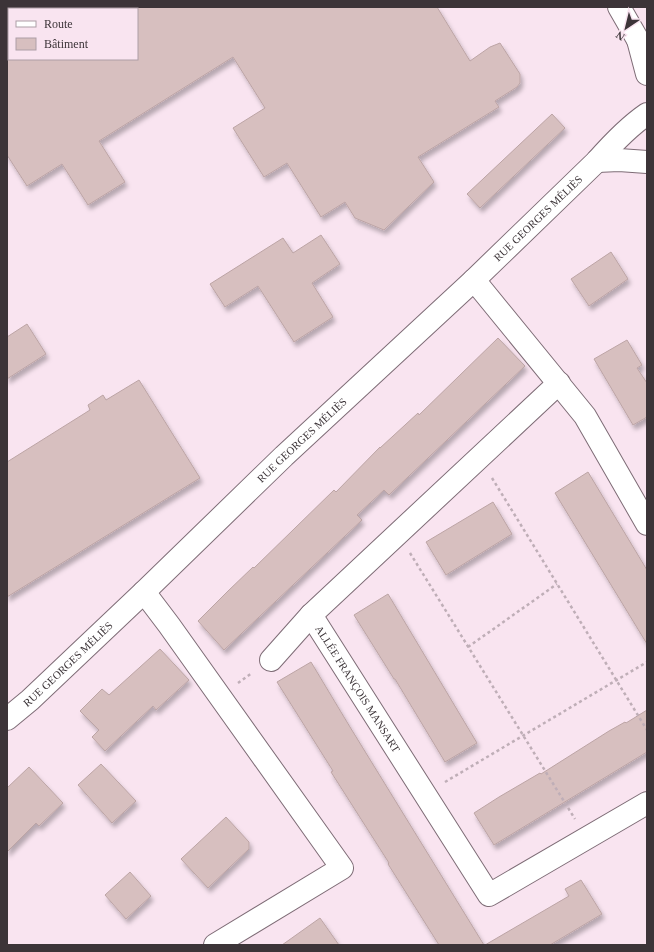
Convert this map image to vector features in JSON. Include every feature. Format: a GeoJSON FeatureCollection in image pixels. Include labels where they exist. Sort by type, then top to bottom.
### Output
{"type":"FeatureCollection","features":[{"type":"Feature","properties":{"kind":"street"},"geometry":{"type":"LineString","coordinates":[[619,7],[643,44],[647,74]]}},
{"type":"Feature","properties":{"kind":"street","name":"RUE GEORGES MÉLIÈS"},"geometry":{"type":"LineString","coordinates":[[7,719],[30,700],[284,456],[474,280],[597,161],[612,144],[638,120],[647,114]]}},
{"type":"Feature","properties":{"kind":"street"},"geometry":{"type":"LineString","coordinates":[[597,161],[619,160],[647,162]]}},
{"type":"Feature","properties":{"kind":"street"},"geometry":{"type":"LineString","coordinates":[[474,280],[585,416],[647,524]]}},
{"type":"Feature","properties":{"kind":"street","name":"ALLÉE FRANÇOIS MANSART"},"geometry":{"type":"LineString","coordinates":[[559,383],[311,615],[489,895],[647,803]]}},
{"type":"Feature","properties":{"kind":"street"},"geometry":{"type":"LineString","coordinates":[[144,592],[169,624],[342,868],[215,945]]}},
{"type":"Feature","properties":{"kind":"street"},"geometry":{"type":"LineString","coordinates":[[271,660],[311,615]]}},
{"type":"Feature","properties":{"kind":"path"},"geometry":{"type":"LineString","coordinates":[[479,458],[647,730]]}},
{"type":"Feature","properties":{"kind":"path"},"geometry":{"type":"LineString","coordinates":[[398,533],[587,838]]}},
{"type":"Feature","properties":{"kind":"path"},"geometry":{"type":"LineString","coordinates":[[468,647],[557,584]]}},
{"type":"Feature","properties":{"kind":"path"},"geometry":{"type":"LineString","coordinates":[[220,696],[271,660]]}},
{"type":"Feature","properties":{"kind":"path"},"geometry":{"type":"LineString","coordinates":[[424,794],[647,662]]}},
{"type":"Feature","properties":{"kind":"building"},"geometry":{"type":"Polygon","coordinates":[[[437,7],[470,61],[490,47],[500,43],[520,74],[520,83],[517,87],[495,101],[499,107],[418,157],[434,182],[384,230],[355,218],[345,202],[321,217],[287,163],[264,177],[233,128],[265,108],[233,57],[99,141],[125,182],[88,205],[62,164],[27,186],[7,155],[7,59],[138,60],[137,8],[437,7]]]}},
{"type":"Feature","properties":{"kind":"building"},"geometry":{"type":"Polygon","coordinates":[[[552,114],[565,128],[480,208],[467,194],[552,114]]]}},
{"type":"Feature","properties":{"kind":"building"},"geometry":{"type":"Polygon","coordinates":[[[321,235],[340,264],[312,283],[333,317],[294,342],[258,286],[225,307],[210,284],[283,238],[293,253],[321,235]]]}},
{"type":"Feature","properties":{"kind":"building"},"geometry":{"type":"Polygon","coordinates":[[[611,252],[628,279],[589,306],[571,279],[611,252]]]}},
{"type":"Feature","properties":{"kind":"building"},"geometry":{"type":"Polygon","coordinates":[[[27,324],[46,354],[7,379],[7,337],[27,324]]]}},
{"type":"Feature","properties":{"kind":"building"},"geometry":{"type":"Polygon","coordinates":[[[498,338],[525,366],[389,495],[384,490],[357,515],[362,520],[224,650],[198,621],[334,490],[336,492],[380,447],[418,413],[419,415],[498,338]]]}},
{"type":"Feature","properties":{"kind":"building"},"geometry":{"type":"Polygon","coordinates":[[[627,340],[642,365],[637,368],[647,383],[647,417],[633,425],[594,359],[627,340]]]}},
{"type":"Feature","properties":{"kind":"building"},"geometry":{"type":"Polygon","coordinates":[[[139,380],[200,478],[7,597],[7,462],[90,410],[88,405],[103,395],[106,400],[139,380]]]}},
{"type":"Feature","properties":{"kind":"building"},"geometry":{"type":"Polygon","coordinates":[[[588,472],[647,570],[647,644],[555,493],[588,472]]]}},
{"type":"Feature","properties":{"kind":"building"},"geometry":{"type":"Polygon","coordinates":[[[493,502],[512,534],[446,575],[426,542],[493,502]]]}},
{"type":"Feature","properties":{"kind":"building"},"geometry":{"type":"Polygon","coordinates":[[[388,594],[477,743],[445,762],[354,615],[388,594]]]}},
{"type":"Feature","properties":{"kind":"building"},"geometry":{"type":"Polygon","coordinates":[[[160,649],[189,680],[156,710],[153,706],[105,751],[92,737],[99,730],[80,711],[102,689],[109,695],[160,649]]]}},
{"type":"Feature","properties":{"kind":"building"},"geometry":{"type":"Polygon","coordinates":[[[311,662],[484,945],[439,945],[331,772],[333,771],[277,682],[311,662]]]}},
{"type":"Feature","properties":{"kind":"building"},"geometry":{"type":"Polygon","coordinates":[[[647,710],[647,752],[494,845],[474,813],[540,773],[541,774],[609,731],[625,722],[626,723],[647,710]]]}},
{"type":"Feature","properties":{"kind":"building"},"geometry":{"type":"Polygon","coordinates":[[[101,764],[136,801],[112,823],[78,785],[101,764]]]}},
{"type":"Feature","properties":{"kind":"building"},"geometry":{"type":"Polygon","coordinates":[[[29,767],[63,803],[39,826],[36,823],[7,852],[7,788],[29,767]]]}},
{"type":"Feature","properties":{"kind":"building"},"geometry":{"type":"Polygon","coordinates":[[[226,817],[249,842],[249,849],[208,888],[181,859],[226,817]]]}},
{"type":"Feature","properties":{"kind":"building"},"geometry":{"type":"Polygon","coordinates":[[[130,872],[151,896],[126,919],[105,895],[130,872]]]}},
{"type":"Feature","properties":{"kind":"building"},"geometry":{"type":"Polygon","coordinates":[[[581,880],[602,914],[550,945],[485,945],[569,896],[565,889],[581,880]]]}},
{"type":"Feature","properties":{"kind":"building"},"geometry":{"type":"Polygon","coordinates":[[[320,918],[339,945],[282,945],[320,918]]]}}]}
